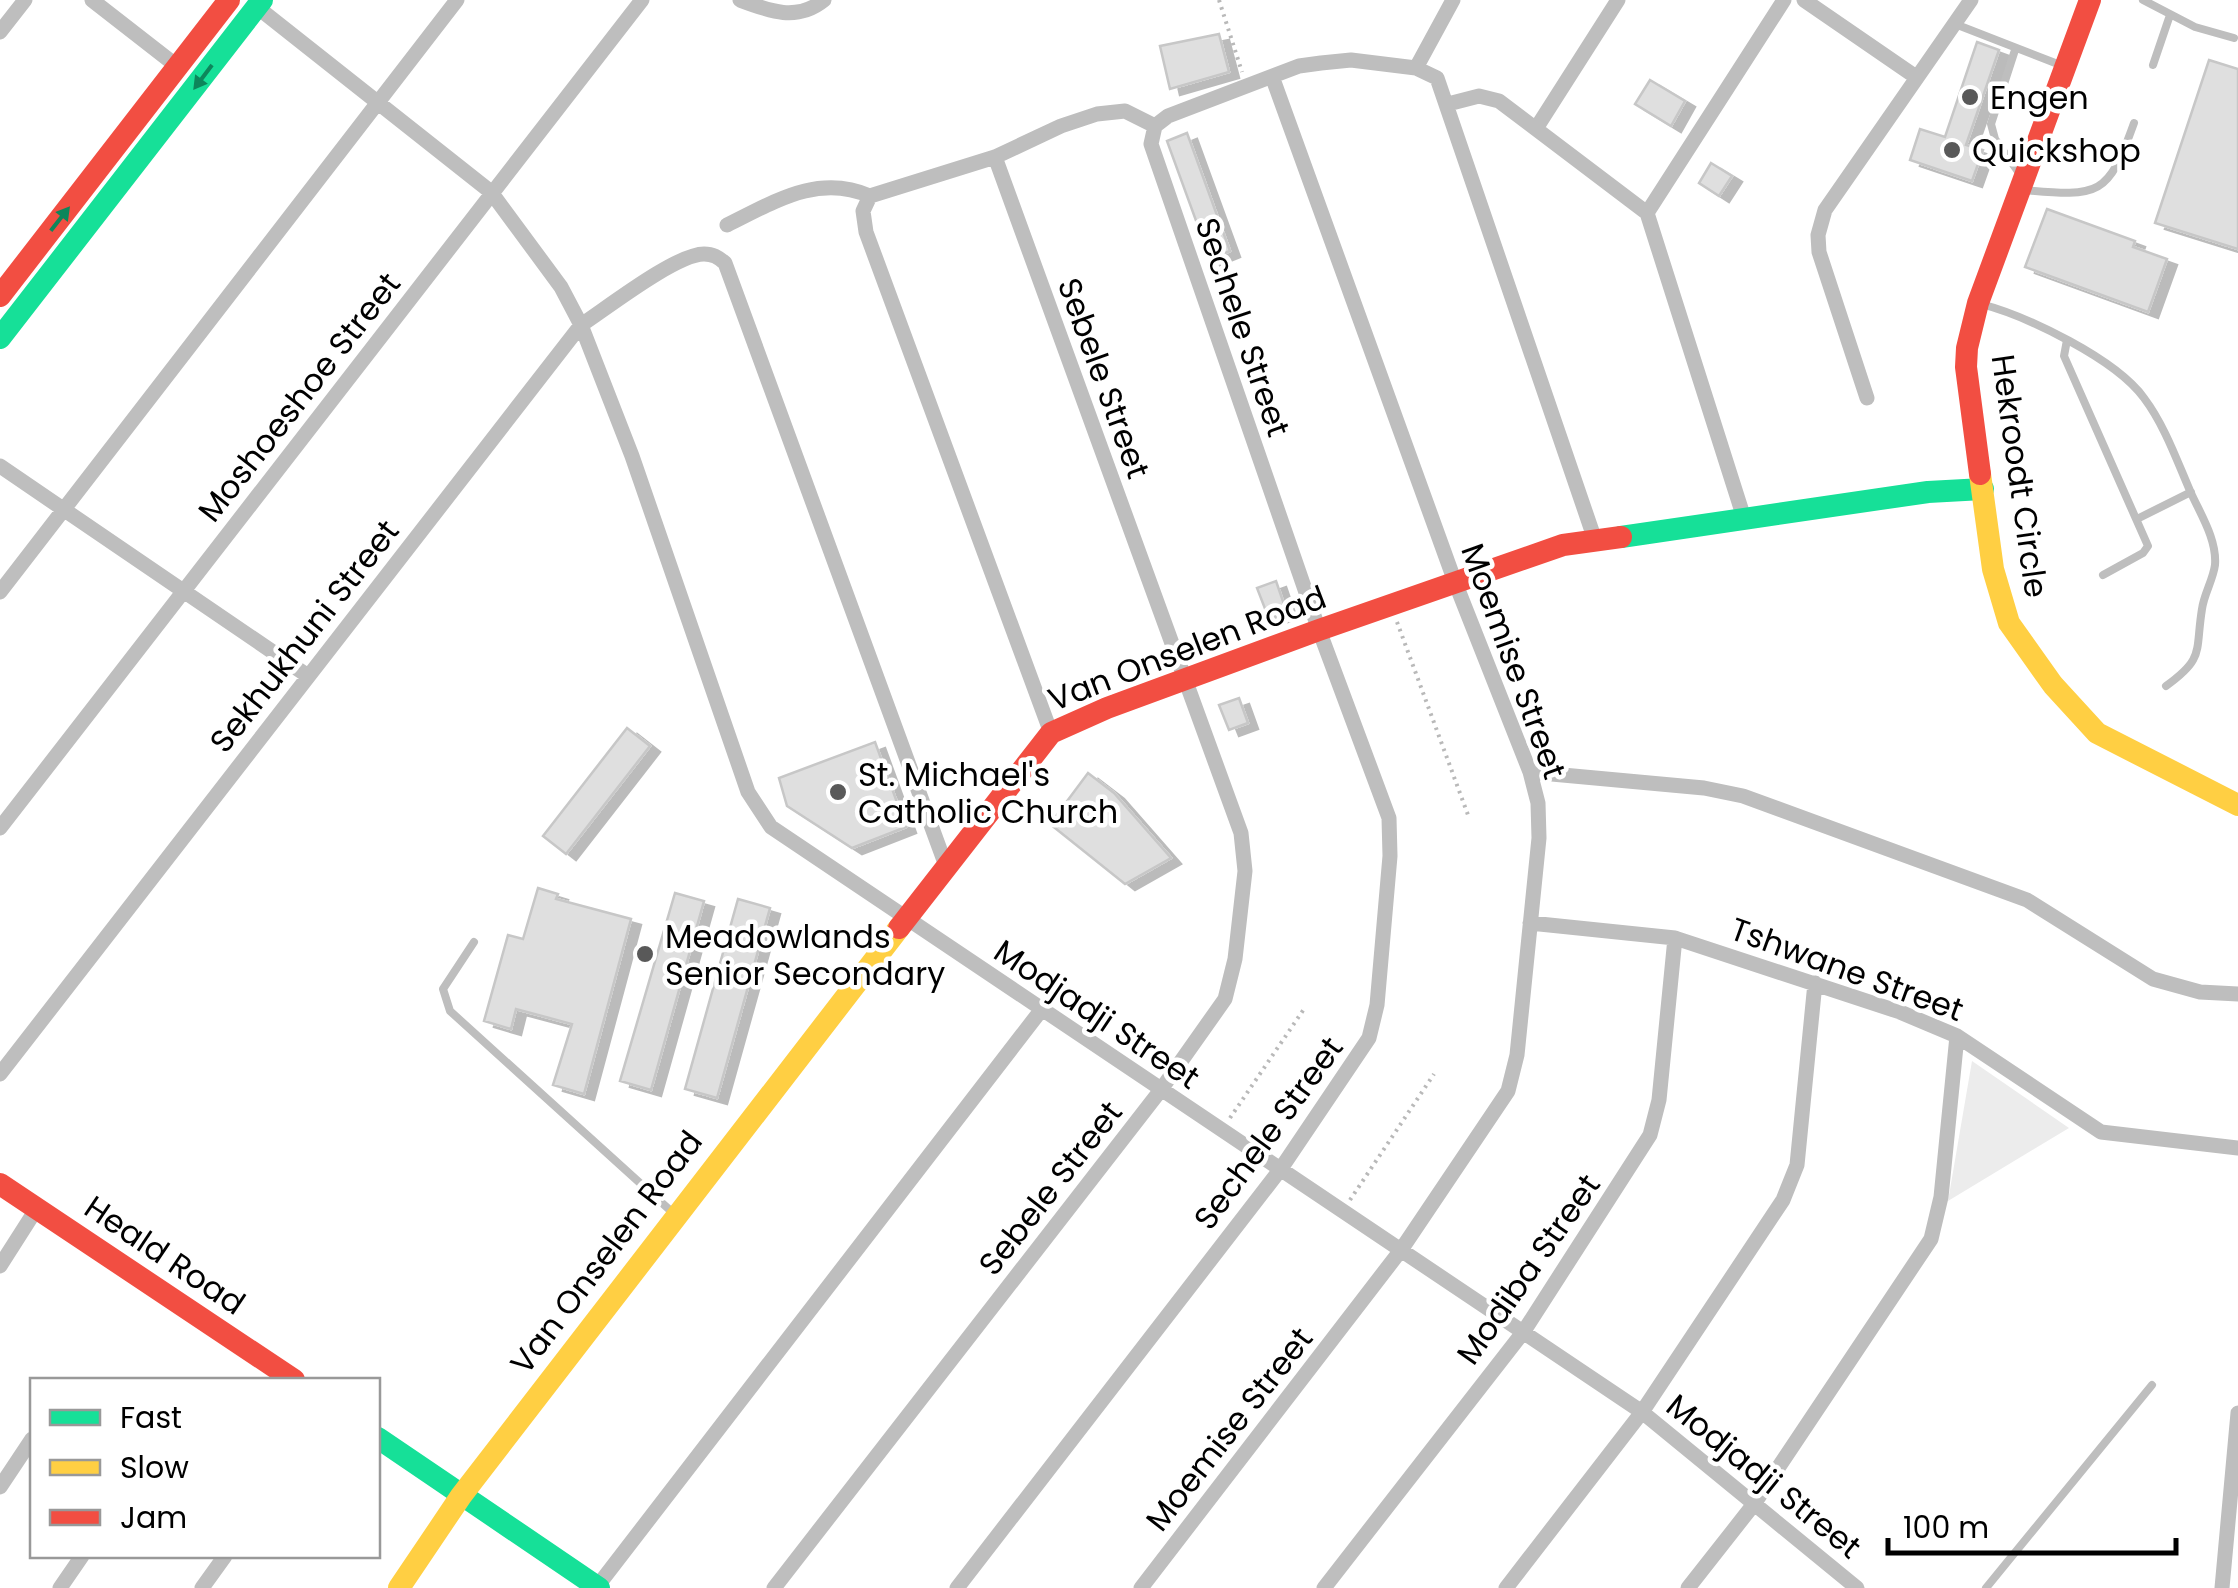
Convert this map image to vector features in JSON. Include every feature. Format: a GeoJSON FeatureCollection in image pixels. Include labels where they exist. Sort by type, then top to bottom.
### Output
{"type":"FeatureCollection","features":[{"type":"Feature","properties":{"kind":"street"},"geometry":{"type":"LineString","coordinates":[[0,32],[25,0]]}},
{"type":"Feature","properties":{"kind":"street"},"geometry":{"type":"LineString","coordinates":[[92,0],[178,67]]}},
{"type":"Feature","properties":{"kind":"street"},"geometry":{"type":"LineString","coordinates":[[0,296],[229,0]]}},
{"type":"Feature","properties":{"kind":"street"},"geometry":{"type":"LineString","coordinates":[[0,592],[457,0]]}},
{"type":"Feature","properties":{"kind":"street","name":"Moshoeshoe Street"},"geometry":{"type":"LineString","coordinates":[[0,828],[642,0]]}},
{"type":"Feature","properties":{"kind":"street"},"geometry":{"type":"LineString","coordinates":[[740,0],[787,14],[803,12],[824,0]]}},
{"type":"Feature","properties":{"kind":"street"},"geometry":{"type":"LineString","coordinates":[[1416,68],[1453,0]]}},
{"type":"Feature","properties":{"kind":"street"},"geometry":{"type":"LineString","coordinates":[[1536,127],[1618,0]]}},
{"type":"Feature","properties":{"kind":"street"},"geometry":{"type":"LineString","coordinates":[[1647,213],[1784,0]]}},
{"type":"Feature","properties":{"kind":"street"},"geometry":{"type":"LineString","coordinates":[[1804,0],[1916,78]]}},
{"type":"Feature","properties":{"kind":"street"},"geometry":{"type":"LineString","coordinates":[[1867,398],[1828,286],[1818,252],[1818,235],[1826,210],[1972,0]]}},
{"type":"Feature","properties":{"kind":"street","name":"Hekroodt Circle"},"geometry":{"type":"LineString","coordinates":[[2090,0],[1978,303],[1967,348],[1966,368],[2001,603],[2020,643],[2080,718],[2098,732],[2238,805]]}},
{"type":"Feature","properties":{"kind":"street"},"geometry":{"type":"LineString","coordinates":[[0,338],[260,4]]}},
{"type":"Feature","properties":{"kind":"street","name":"Modjadji Street"},"geometry":{"type":"LineString","coordinates":[[260,4],[491,192],[561,286],[581,324],[632,456],[748,792],[759,813],[793,844],[1642,1412],[1857,1588]]}},
{"type":"Feature","properties":{"kind":"street"},"geometry":{"type":"LineString","coordinates":[[727,225],[801,190],[833,186],[854,188],[870,196],[994,157],[1061,126],[1098,114],[1125,111],[1155,126],[1168,116],[1299,66],[1351,60],[1416,68],[1437,78],[1448,104],[1595,540]]}},
{"type":"Feature","properties":{"kind":"street","name":"Moemise Street"},"geometry":{"type":"LineString","coordinates":[[1141,1588],[1401,1250],[1508,1091],[1517,1055],[1539,838],[1538,803],[1530,772],[1455,582],[1273,79]]}},
{"type":"Feature","properties":{"kind":"street"},"geometry":{"type":"LineString","coordinates":[[1448,104],[1479,96],[1500,101],[1647,213],[1744,518]]}},
{"type":"Feature","properties":{"kind":"street","name":"Sechele Street"},"geometry":{"type":"LineString","coordinates":[[957,1588],[1280,1170],[1358,1056],[1373,1027],[1390,856],[1389,818],[1319,630],[1151,144],[1155,126]]}},
{"type":"Feature","properties":{"kind":"street","name":"Sebele Street"},"geometry":{"type":"LineString","coordinates":[[774,1588],[1160,1091],[1225,1000],[1235,959],[1246,871],[1240,833],[994,157]]}},
{"type":"Feature","properties":{"kind":"street"},"geometry":{"type":"LineString","coordinates":[[870,196],[862,212],[866,232],[1051,733]]}},
{"type":"Feature","properties":{"kind":"street","name":"Sekhukhuni Street"},"geometry":{"type":"LineString","coordinates":[[0,1074],[581,324],[679,261],[700,254],[711,254],[725,263],[946,866]]}},
{"type":"Feature","properties":{"kind":"street"},"geometry":{"type":"LineString","coordinates":[[0,466],[308,676]]}},
{"type":"Feature","properties":{"kind":"street","name":"Van Onselen Road"},"geometry":{"type":"LineString","coordinates":[[399,1588],[461,1496],[675,1214],[1051,733],[1184,680],[1531,554],[1595,540],[1744,518],[1982,488]]}},
{"type":"Feature","properties":{"kind":"street"},"geometry":{"type":"LineString","coordinates":[[1530,772],[1704,788],[1743,796],[2010,892],[2069,924],[2153,979],[2200,992],[2238,994]]}},
{"type":"Feature","properties":{"kind":"street","name":"Tshwane Street"},"geometry":{"type":"LineString","coordinates":[[1530,923],[1674,938],[1815,983],[1957,1036],[2101,1132],[2238,1148]]}},
{"type":"Feature","properties":{"kind":"street","name":"Modiba Street"},"geometry":{"type":"LineString","coordinates":[[1324,1588],[1524,1330],[1650,1136],[1659,1100],[1674,938]]}},
{"type":"Feature","properties":{"kind":"street"},"geometry":{"type":"LineString","coordinates":[[1506,1588],[1642,1412],[1762,1234],[1792,1180],[1804,1110],[1815,983]]}},
{"type":"Feature","properties":{"kind":"street"},"geometry":{"type":"LineString","coordinates":[[380,1439],[597,1588],[1042,1009]]}},
{"type":"Feature","properties":{"kind":"street"},"geometry":{"type":"LineString","coordinates":[[1688,1588],[1754,1504],[1932,1240],[1941,1198],[1957,1036]]}},
{"type":"Feature","properties":{"kind":"street","name":"Heald Road"},"geometry":{"type":"LineString","coordinates":[[0,1184],[291,1378]]}},
{"type":"Feature","properties":{"kind":"street"},"geometry":{"type":"LineString","coordinates":[[0,1266],[37,1208]]}},
{"type":"Feature","properties":{"kind":"street"},"geometry":{"type":"LineString","coordinates":[[2222,1588],[2238,1413]]}},
{"type":"Feature","properties":{"kind":"street"},"geometry":{"type":"LineString","coordinates":[[0,1487],[30,1442]]}},
{"type":"Feature","properties":{"kind":"street"},"geometry":{"type":"LineString","coordinates":[[60,1588],[81,1558]]}},
{"type":"Feature","properties":{"kind":"street"},"geometry":{"type":"LineString","coordinates":[[202,1588],[224,1558]]}},
{"type":"Feature","properties":{"kind":"lane"},"geometry":{"type":"LineString","coordinates":[[2143,0],[2195,27],[2234,38]]}},
{"type":"Feature","properties":{"kind":"lane"},"geometry":{"type":"LineString","coordinates":[[2153,65],[2170,15]]}},
{"type":"Feature","properties":{"kind":"lane"},"geometry":{"type":"LineString","coordinates":[[1956,24],[2064,67]]}},
{"type":"Feature","properties":{"kind":"lane"},"geometry":{"type":"LineString","coordinates":[[2015,50],[1991,124],[1995,139],[2021,184],[2085,192],[2105,186],[2119,166],[2134,123]]}},
{"type":"Feature","properties":{"kind":"lane"},"geometry":{"type":"LineString","coordinates":[[1978,303],[2005,310],[2067,340],[2131,382],[2164,430],[2210,534],[2215,565],[2202,608],[2196,660],[2166,686]]}},
{"type":"Feature","properties":{"kind":"lane"},"geometry":{"type":"LineString","coordinates":[[2067,340],[2064,356],[2146,540],[2146,550],[2103,575]]}},
{"type":"Feature","properties":{"kind":"lane"},"geometry":{"type":"LineString","coordinates":[[2137,519],[2191,492]]}},
{"type":"Feature","properties":{"kind":"lane"},"geometry":{"type":"LineString","coordinates":[[474,942],[443,989],[450,1011],[675,1214]]}},
{"type":"Feature","properties":{"kind":"lane"},"geometry":{"type":"LineString","coordinates":[[1986,1588],[2152,1384]]}},
{"type":"Feature","properties":{"kind":"path"},"geometry":{"type":"LineString","coordinates":[[1219,0],[1247,88]]}},
{"type":"Feature","properties":{"kind":"path"},"geometry":{"type":"LineString","coordinates":[[1391,604],[1468,815]]}},
{"type":"Feature","properties":{"kind":"path"},"geometry":{"type":"LineString","coordinates":[[1222,1130],[1304,1009]]}},
{"type":"Feature","properties":{"kind":"path"},"geometry":{"type":"LineString","coordinates":[[1342,1212],[1434,1074]]}},
{"type":"Feature","properties":{"kind":"shaded area"},"geometry":{"type":"Polygon","coordinates":[[[1972,1061],[2069,1128],[1948,1201],[1972,1061]]]}},
{"type":"Feature","properties":{"kind":"building"},"geometry":{"type":"Polygon","coordinates":[[[1219,34],[1229,72],[1170,89],[1160,46],[1219,34]]]}},
{"type":"Feature","properties":{"kind":"building"},"geometry":{"type":"Polygon","coordinates":[[[1977,42],[1999,50],[1966,145],[1983,150],[1972,181],[1910,160],[1920,129],[1945,137],[1977,42]]]}},
{"type":"Feature","properties":{"kind":"building"},"geometry":{"type":"Polygon","coordinates":[[[2209,60],[2238,69],[2238,249],[2155,223],[2209,60]]]}},
{"type":"Feature","properties":{"kind":"building"},"geometry":{"type":"Polygon","coordinates":[[[1650,80],[1685,101],[1671,126],[1635,104],[1650,80]]]}},
{"type":"Feature","properties":{"kind":"building"},"geometry":{"type":"Polygon","coordinates":[[[1187,133],[1230,251],[1210,259],[1167,141],[1187,133]]]}},
{"type":"Feature","properties":{"kind":"building"},"geometry":{"type":"Polygon","coordinates":[[[1711,163],[1732,176],[1719,196],[1699,183],[1711,163]]]}},
{"type":"Feature","properties":{"kind":"building"},"geometry":{"type":"Polygon","coordinates":[[[2047,209],[2135,241],[2133,247],[2167,259],[2148,312],[2025,267],[2047,209]]]}},
{"type":"Feature","properties":{"kind":"building"},"geometry":{"type":"Polygon","coordinates":[[[1276,581],[1287,613],[1269,619],[1257,588],[1276,581]]]}},
{"type":"Feature","properties":{"kind":"building"},"geometry":{"type":"Polygon","coordinates":[[[1239,698],[1248,723],[1229,730],[1219,705],[1239,698]]]}},
{"type":"Feature","properties":{"kind":"building"},"geometry":{"type":"Polygon","coordinates":[[[627,728],[650,746],[566,854],[543,836],[627,728]]]}},
{"type":"Feature","properties":{"kind":"building","name":"St. Michael's Catholic Church"},"geometry":{"type":"Polygon","coordinates":[[[875,742],[906,827],[852,848],[787,806],[779,778],[875,742]]]}},
{"type":"Feature","properties":{"kind":"building"},"geometry":{"type":"Polygon","coordinates":[[[1088,773],[1114,793],[1171,858],[1125,884],[1050,824],[1088,773]]]}},
{"type":"Feature","properties":{"kind":"building"},"geometry":{"type":"Polygon","coordinates":[[[538,888],[558,894],[556,899],[631,919],[584,1094],[553,1085],[572,1024],[516,1009],[511,1029],[484,1021],[508,935],[523,939],[538,888]]]}},
{"type":"Feature","properties":{"kind":"building"},"geometry":{"type":"Polygon","coordinates":[[[675,893],[704,901],[651,1090],[620,1081],[675,893]]]}},
{"type":"Feature","properties":{"kind":"building"},"geometry":{"type":"Polygon","coordinates":[[[738,899],[770,908],[717,1098],[685,1089],[738,899]]]}},
{"type":"Feature","properties":{"kind":"traffic: fast"},"geometry":{"type":"LineString","coordinates":[[0,338],[262,0]]}},
{"type":"Feature","properties":{"kind":"traffic: fast"},"geometry":{"type":"LineString","coordinates":[[1621,537],[1928,492],[1983,489]]}},
{"type":"Feature","properties":{"kind":"traffic: fast"},"geometry":{"type":"LineString","coordinates":[[380,1439],[599,1588]]}},
{"type":"Feature","properties":{"kind":"traffic: slow"},"geometry":{"type":"LineString","coordinates":[[1980,474],[1993,569],[2009,623],[2053,685],[2097,733],[2238,805]]}},
{"type":"Feature","properties":{"kind":"traffic: slow"},"geometry":{"type":"LineString","coordinates":[[399,1588],[461,1496],[899,928]]}},
{"type":"Feature","properties":{"kind":"traffic: jam"},"geometry":{"type":"LineString","coordinates":[[0,296],[229,0]]}},
{"type":"Feature","properties":{"kind":"traffic: jam"},"geometry":{"type":"LineString","coordinates":[[1980,474],[1967,348],[1978,303],[2090,0]]}},
{"type":"Feature","properties":{"kind":"traffic: jam"},"geometry":{"type":"LineString","coordinates":[[899,928],[1051,733],[1107,708],[1319,630],[1563,545],[1621,537]]}},
{"type":"Feature","properties":{"kind":"traffic: jam"},"geometry":{"type":"LineString","coordinates":[[0,1184],[291,1378]]}},
{"type":"Feature","properties":{"kind":"place","name":"Engen"},"geometry":{"type":"Point","coordinates":[1970,97]}},
{"type":"Feature","properties":{"kind":"place","name":"Quickshop"},"geometry":{"type":"Point","coordinates":[1952,150]}},
{"type":"Feature","properties":{"kind":"place","name":"St. Michael's Catholic Church"},"geometry":{"type":"Point","coordinates":[838,792]}},
{"type":"Feature","properties":{"kind":"place","name":"Meadowlands Senior Secondary"},"geometry":{"type":"Point","coordinates":[645,954]}}]}
